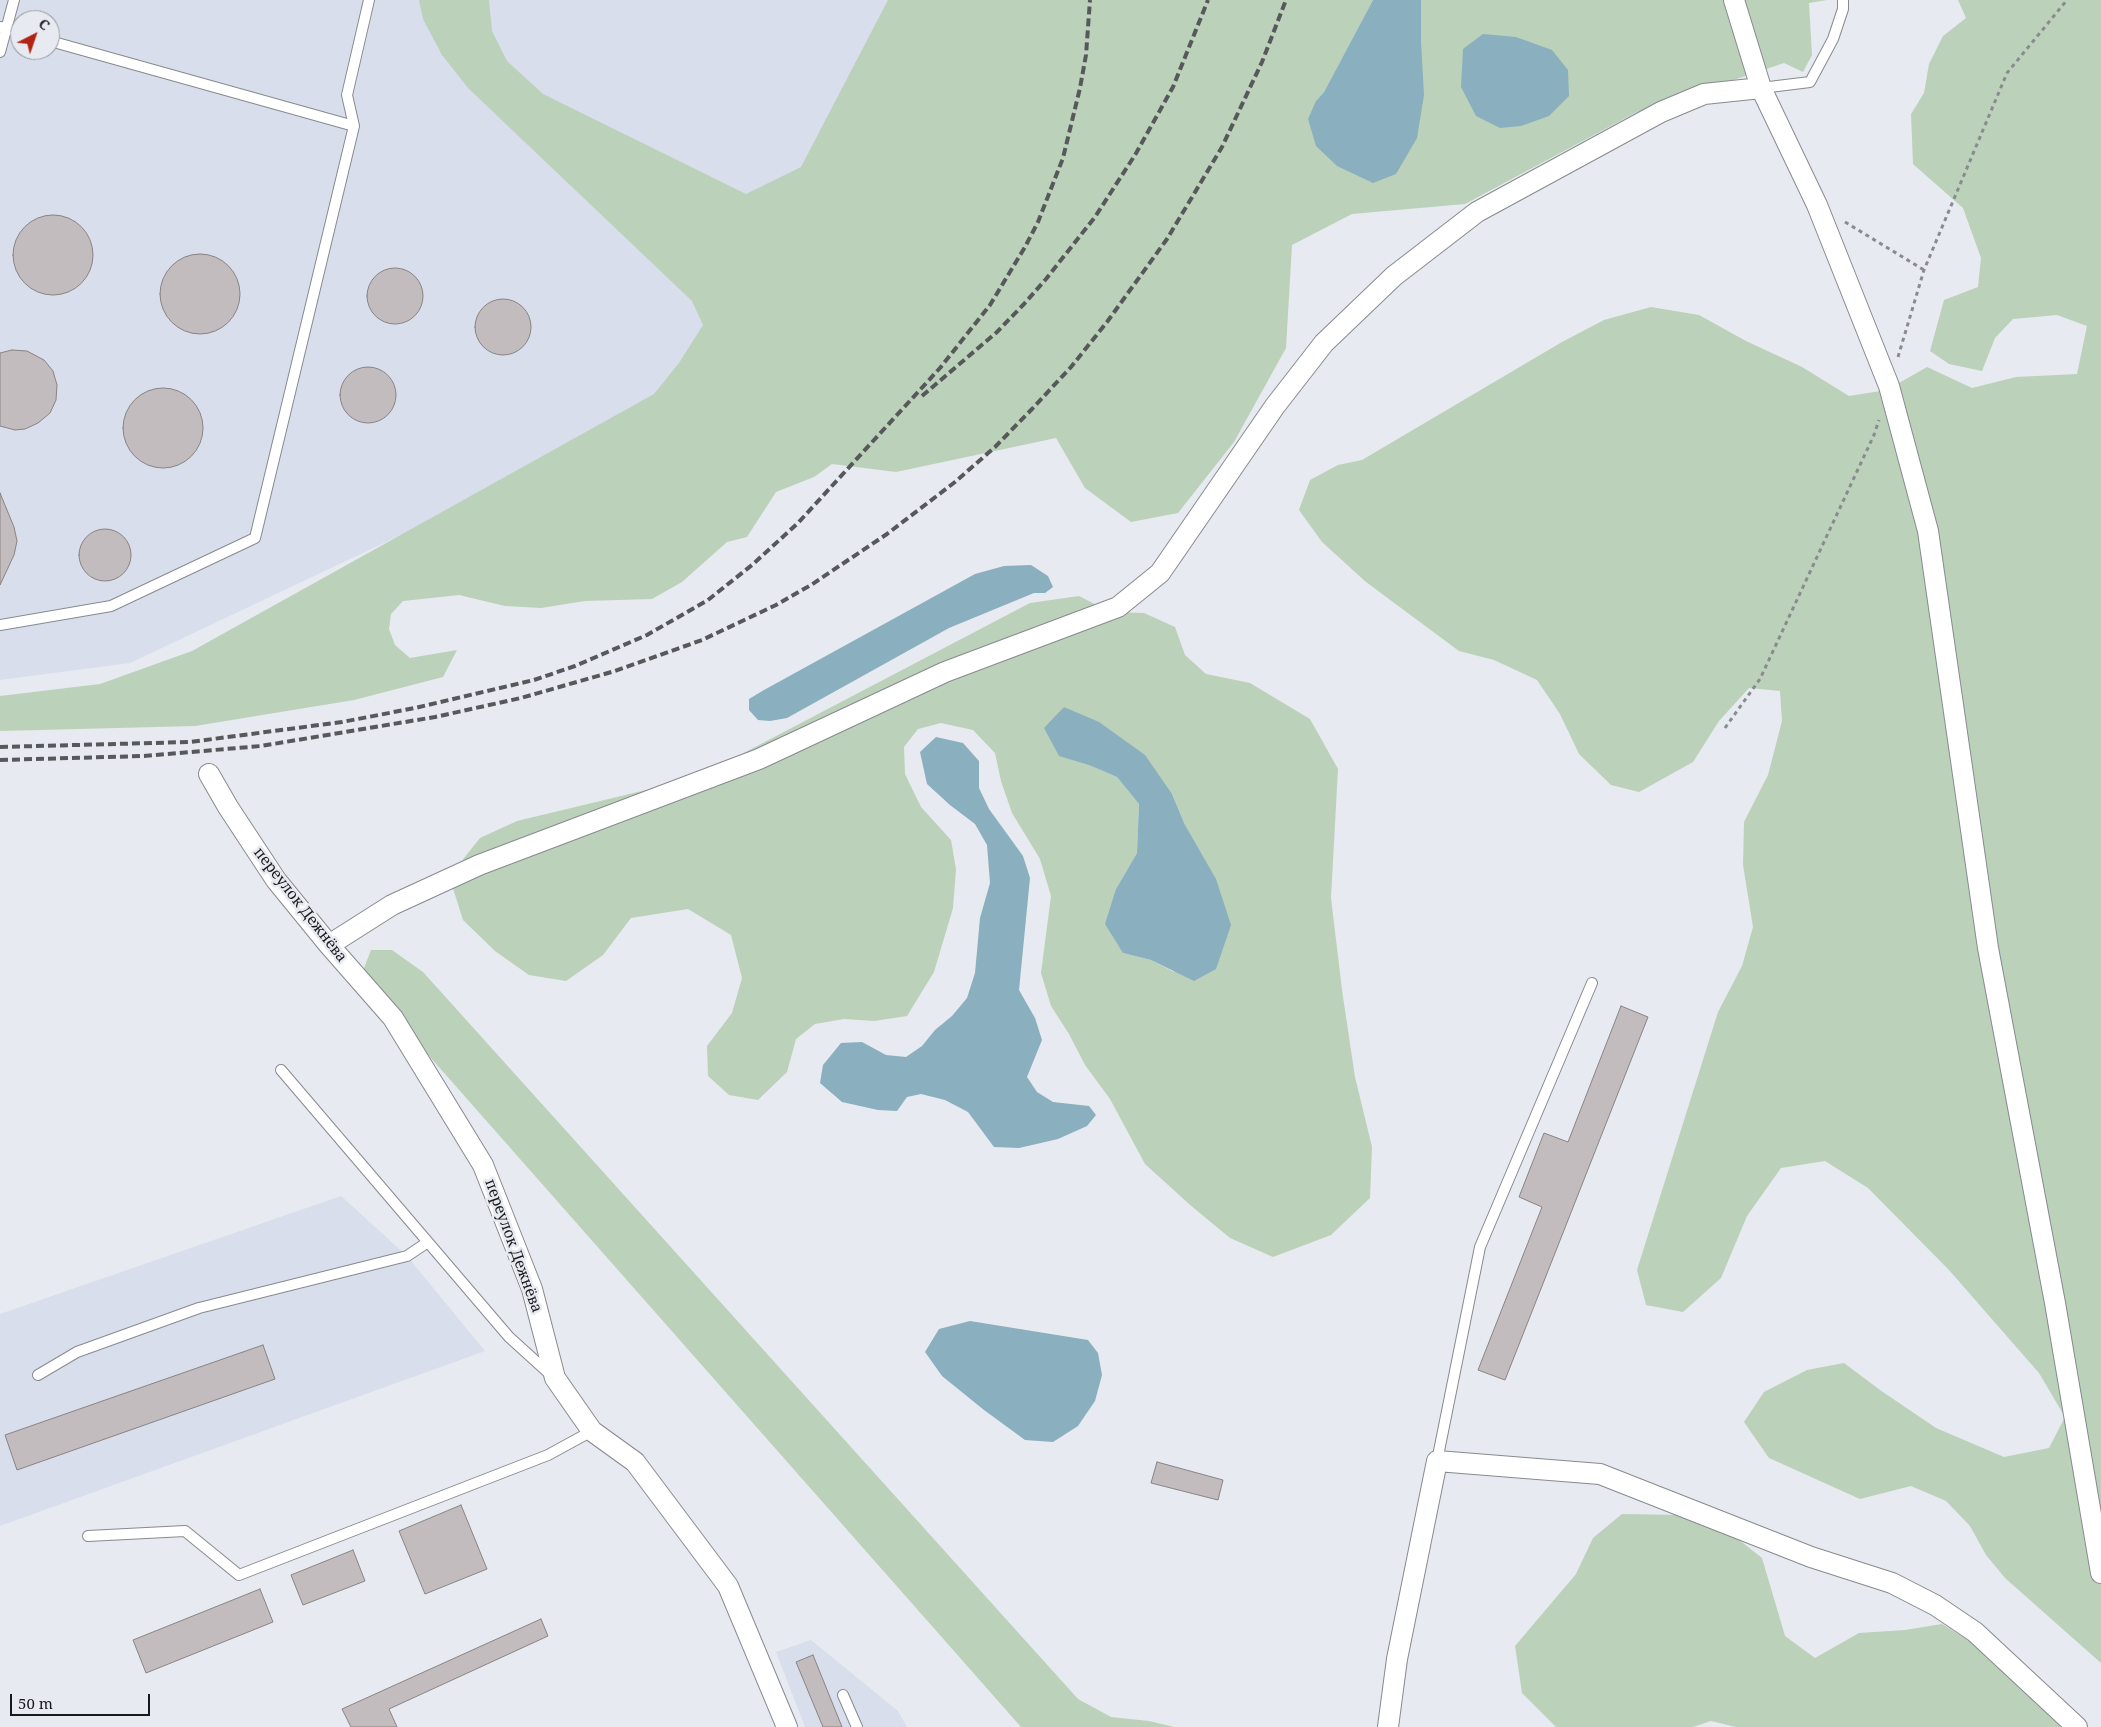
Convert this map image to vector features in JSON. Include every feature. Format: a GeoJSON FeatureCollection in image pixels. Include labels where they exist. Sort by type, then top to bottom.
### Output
{"type":"FeatureCollection","features":[{"type":"Feature","properties":{"kind":"street"},"geometry":{"type":"LineString","coordinates":[[1734,0],[1761,88],[1817,205],[1889,386],[1928,531],[1988,948],[2055,1304],[2101,1573]]}},
{"type":"Feature","properties":{"kind":"street"},"geometry":{"type":"LineString","coordinates":[[328,945],[392,905],[479,865],[759,758],[945,672],[1118,607],[1160,573],[1274,406],[1324,343],[1394,276],[1476,212],[1661,112],[1704,94],[1761,88]]}},
{"type":"Feature","properties":{"kind":"street","name":"переулок Дежнёва"},"geometry":{"type":"LineString","coordinates":[[209,774],[228,807],[276,880],[328,945],[393,1018],[484,1165],[532,1289],[555,1378],[592,1431],[635,1462],[728,1586],[787,1727]]}},
{"type":"Feature","properties":{"kind":"street"},"geometry":{"type":"LineString","coordinates":[[1388,1727],[1397,1660],[1437,1461],[1600,1474],[1811,1557],[1892,1582],[1935,1605],[1975,1632],[2078,1727]]}},
{"type":"Feature","properties":{"kind":"lane"},"geometry":{"type":"LineString","coordinates":[[0,52],[3,28],[14,0]]}},
{"type":"Feature","properties":{"kind":"lane"},"geometry":{"type":"LineString","coordinates":[[0,625],[111,606],[255,538],[354,126],[347,94],[369,0]]}},
{"type":"Feature","properties":{"kind":"lane"},"geometry":{"type":"LineString","coordinates":[[1761,88],[1810,82],[1833,39],[1843,9],[1843,0]]}},
{"type":"Feature","properties":{"kind":"lane"},"geometry":{"type":"LineString","coordinates":[[60,44],[354,126]]}},
{"type":"Feature","properties":{"kind":"lane"},"geometry":{"type":"LineString","coordinates":[[1437,1461],[1480,1247],[1592,983]]}},
{"type":"Feature","properties":{"kind":"lane"},"geometry":{"type":"LineString","coordinates":[[281,1070],[509,1337],[555,1378]]}},
{"type":"Feature","properties":{"kind":"lane"},"geometry":{"type":"LineString","coordinates":[[38,1375],[77,1352],[199,1308],[407,1256],[428,1242]]}},
{"type":"Feature","properties":{"kind":"lane"},"geometry":{"type":"LineString","coordinates":[[88,1536],[185,1531],[239,1575],[548,1455],[592,1431]]}},
{"type":"Feature","properties":{"kind":"lane"},"geometry":{"type":"LineString","coordinates":[[843,1695],[856,1727]]}},
{"type":"Feature","properties":{"kind":"path"},"geometry":{"type":"LineString","coordinates":[[1817,205],[1924,270]]}},
{"type":"Feature","properties":{"kind":"shaded area"},"geometry":{"type":"Polygon","coordinates":[[[0,0],[899,0],[676,405],[130,663],[0,680],[0,0]]]}},
{"type":"Feature","properties":{"kind":"shaded area"},"geometry":{"type":"Polygon","coordinates":[[[341,1196],[407,1256],[485,1351],[0,1526],[0,1314],[341,1196]]]}},
{"type":"Feature","properties":{"kind":"shaded area"},"geometry":{"type":"Polygon","coordinates":[[[811,1640],[898,1711],[907,1727],[805,1727],[776,1652],[811,1640]]]}},
{"type":"Feature","properties":{"kind":"green space"},"geometry":{"type":"Polygon","coordinates":[[[419,0],[489,0],[492,31],[507,61],[543,94],[746,194],[801,167],[888,0],[1373,0],[1324,92],[1316,101],[1421,41],[1421,0],[1827,0],[1809,3],[1812,55],[1803,72],[1784,63],[1635,113],[1465,204],[1352,214],[1292,245],[1286,348],[1234,442],[1178,513],[1131,522],[1085,488],[1056,438],[896,472],[832,464],[814,477],[776,492],[747,537],[727,542],[682,582],[652,599],[585,601],[541,608],[505,606],[459,595],[403,601],[391,614],[389,629],[395,645],[410,658],[457,650],[443,677],[354,700],[195,726],[0,731],[0,696],[100,684],[192,651],[654,394],[679,363],[703,325],[692,301],[468,88],[442,55],[423,19],[419,0]],[[1516,37],[1521,126],[1523,40],[1516,37]]]}},
{"type":"Feature","properties":{"kind":"green space"},"geometry":{"type":"Polygon","coordinates":[[[1958,0],[2101,0],[2101,1663],[2005,1578],[1986,1555],[1970,1526],[1946,1501],[1911,1486],[1860,1499],[1769,1458],[1744,1422],[1764,1392],[1807,1370],[1844,1363],[1936,1428],[2004,1457],[2049,1448],[2065,1417],[2039,1373],[1949,1270],[1868,1188],[1825,1161],[1781,1168],[1747,1216],[1721,1278],[1683,1312],[1646,1305],[1637,1270],[1718,1012],[1742,966],[1753,927],[1743,865],[1744,822],[1768,775],[1782,721],[1780,691],[1749,688],[1719,721],[1693,762],[1639,792],[1611,785],[1579,754],[1560,714],[1537,680],[1494,660],[1459,651],[1366,582],[1322,542],[1299,510],[1310,480],[1338,465],[1362,460],[1562,342],[1604,320],[1651,307],[1699,315],[1746,341],[1802,367],[1849,396],[1887,390],[1927,367],[1972,388],[2016,377],[2077,374],[2087,326],[2057,315],[2013,319],[1995,338],[1982,371],[1949,364],[1930,351],[1944,300],[1978,287],[1981,258],[1963,208],[1913,164],[1911,114],[1924,93],[1929,64],[1943,36],[1966,18],[1958,0]]]}},
{"type":"Feature","properties":{"kind":"green space"},"geometry":{"type":"Polygon","coordinates":[[[1079,596],[1110,612],[1144,613],[1175,627],[1185,655],[1206,674],[1250,683],[1310,719],[1338,769],[1331,898],[1355,1077],[1372,1147],[1370,1198],[1331,1235],[1273,1257],[1230,1238],[1145,1164],[1110,1099],[1085,1065],[1069,1034],[1051,1006],[1041,973],[1051,896],[1040,859],[1012,813],[1001,781],[995,753],[973,730],[941,723],[918,729],[904,747],[905,774],[921,807],[951,840],[956,869],[953,908],[934,972],[907,1016],[874,1021],[844,1019],[815,1024],[796,1039],[787,1072],[758,1100],[729,1095],[708,1076],[707,1046],[732,1013],[742,978],[731,935],[688,909],[631,918],[603,955],[566,981],[529,975],[495,951],[463,920],[451,882],[464,858],[480,838],[517,821],[696,778],[1030,603],[1079,596]],[[1089,765],[1117,777],[1139,804],[1137,853],[1116,889],[1123,953],[1151,960],[1174,972],[1185,825],[1172,794],[1089,765]]]}},
{"type":"Feature","properties":{"kind":"green space"},"geometry":{"type":"Polygon","coordinates":[[[371,950],[392,950],[423,972],[1078,1699],[1111,1717],[1149,1721],[1174,1727],[1021,1727],[371,990],[364,968],[371,950]]]}},
{"type":"Feature","properties":{"kind":"green space"},"geometry":{"type":"Polygon","coordinates":[[[1622,1514],[1681,1515],[1734,1536],[1762,1558],[1785,1636],[1815,1658],[1859,1633],[1905,1630],[1942,1624],[1998,1659],[2080,1727],[1736,1727],[1711,1721],[1693,1727],[1556,1727],[1522,1693],[1515,1646],[1576,1574],[1593,1538],[1622,1514]]]}},
{"type":"Feature","properties":{"kind":"water"},"geometry":{"type":"Polygon","coordinates":[[[1373,0],[1421,0],[1424,95],[1417,138],[1396,174],[1373,183],[1337,166],[1316,146],[1308,119],[1316,101],[1324,92],[1373,0]]]}},
{"type":"Feature","properties":{"kind":"water"},"geometry":{"type":"Polygon","coordinates":[[[1483,34],[1516,37],[1552,50],[1568,70],[1569,96],[1549,116],[1521,126],[1500,128],[1476,116],[1461,87],[1463,49],[1483,34]]]}},
{"type":"Feature","properties":{"kind":"water"},"geometry":{"type":"Polygon","coordinates":[[[1031,565],[1048,576],[1053,587],[1045,593],[1034,593],[949,628],[787,718],[770,721],[758,720],[749,710],[749,699],[975,574],[1004,566],[1031,565]]]}},
{"type":"Feature","properties":{"kind":"water"},"geometry":{"type":"Polygon","coordinates":[[[1064,707],[1099,722],[1145,755],[1172,794],[1185,825],[1216,879],[1231,925],[1216,969],[1194,981],[1151,960],[1123,953],[1105,924],[1116,889],[1137,853],[1139,804],[1117,777],[1089,765],[1059,756],[1044,728],[1064,707]]]}},
{"type":"Feature","properties":{"kind":"water"},"geometry":{"type":"Polygon","coordinates":[[[936,737],[963,743],[979,761],[979,788],[989,809],[1023,856],[1030,878],[1019,990],[1035,1018],[1042,1040],[1027,1077],[1037,1092],[1053,1102],[1089,1106],[1096,1115],[1087,1126],[1058,1139],[1019,1148],[994,1147],[968,1112],[945,1100],[921,1094],[907,1097],[897,1111],[878,1110],[842,1102],[820,1083],[823,1065],[841,1043],[862,1042],[886,1055],[906,1057],[922,1046],[967,998],[975,973],[980,918],[990,883],[987,845],[975,824],[927,784],[920,752],[936,737]]]}},
{"type":"Feature","properties":{"kind":"water"},"geometry":{"type":"Polygon","coordinates":[[[970,1321],[1088,1340],[1098,1353],[1102,1375],[1095,1401],[1078,1426],[1053,1442],[1025,1440],[942,1376],[925,1352],[939,1329],[970,1321]]]}},
{"type":"Feature","properties":{"kind":"building"},"geometry":{"type":"Polygon","coordinates":[[[53,215],[68,218],[81,227],[90,240],[93,255],[90,270],[81,283],[68,292],[53,295],[38,292],[25,283],[16,270],[13,255],[16,240],[25,227],[38,218],[53,215]]]}},
{"type":"Feature","properties":{"kind":"building"},"geometry":{"type":"Polygon","coordinates":[[[200,254],[215,257],[228,266],[237,279],[240,294],[237,309],[228,322],[215,331],[200,334],[185,331],[172,322],[163,309],[160,294],[163,279],[172,266],[185,257],[200,254]]]}},
{"type":"Feature","properties":{"kind":"building"},"geometry":{"type":"Polygon","coordinates":[[[389,268],[401,268],[415,276],[423,290],[421,307],[415,316],[401,324],[389,324],[379,319],[372,312],[367,302],[367,290],[372,280],[379,273],[389,268]]]}},
{"type":"Feature","properties":{"kind":"building"},"geometry":{"type":"Polygon","coordinates":[[[497,299],[509,299],[519,303],[527,311],[531,327],[527,343],[519,351],[509,355],[497,355],[487,351],[479,343],[475,333],[475,321],[479,311],[487,303],[497,299]]]}},
{"type":"Feature","properties":{"kind":"building"},"geometry":{"type":"Polygon","coordinates":[[[12,350],[27,351],[44,360],[53,371],[57,385],[56,400],[50,413],[38,423],[25,429],[15,430],[0,426],[0,353],[12,350]]]}},
{"type":"Feature","properties":{"kind":"building"},"geometry":{"type":"Polygon","coordinates":[[[362,367],[374,367],[384,371],[392,379],[396,395],[392,411],[384,419],[374,423],[362,423],[352,419],[344,411],[340,401],[340,389],[344,379],[352,371],[362,367]]]}},
{"type":"Feature","properties":{"kind":"building"},"geometry":{"type":"Polygon","coordinates":[[[163,388],[178,391],[191,400],[200,413],[203,428],[200,443],[191,456],[178,465],[163,468],[148,465],[135,456],[126,443],[123,428],[126,413],[135,400],[148,391],[163,388]]]}},
{"type":"Feature","properties":{"kind":"building"},"geometry":{"type":"Polygon","coordinates":[[[0,493],[14,527],[17,541],[14,555],[0,585],[0,493]]]}},
{"type":"Feature","properties":{"kind":"building"},"geometry":{"type":"Polygon","coordinates":[[[100,529],[110,529],[119,533],[127,541],[131,555],[127,569],[119,577],[110,581],[100,581],[91,577],[83,569],[79,560],[79,550],[83,541],[91,533],[100,529]]]}},
{"type":"Feature","properties":{"kind":"building"},"geometry":{"type":"Polygon","coordinates":[[[1621,1006],[1648,1017],[1505,1380],[1478,1370],[1542,1207],[1519,1197],[1544,1133],[1568,1142],[1621,1006]]]}},
{"type":"Feature","properties":{"kind":"building"},"geometry":{"type":"Polygon","coordinates":[[[263,1345],[275,1379],[17,1470],[5,1435],[263,1345]]]}},
{"type":"Feature","properties":{"kind":"building"},"geometry":{"type":"Polygon","coordinates":[[[1157,1462],[1223,1480],[1218,1500],[1151,1483],[1157,1462]]]}},
{"type":"Feature","properties":{"kind":"building"},"geometry":{"type":"Polygon","coordinates":[[[461,1505],[487,1569],[425,1594],[399,1531],[461,1505]]]}},
{"type":"Feature","properties":{"kind":"building"},"geometry":{"type":"Polygon","coordinates":[[[353,1550],[365,1581],[303,1605],[291,1575],[353,1550]]]}},
{"type":"Feature","properties":{"kind":"building"},"geometry":{"type":"Polygon","coordinates":[[[260,1589],[273,1622],[146,1673],[133,1640],[260,1589]]]}},
{"type":"Feature","properties":{"kind":"building"},"geometry":{"type":"Polygon","coordinates":[[[541,1619],[548,1636],[389,1709],[397,1727],[351,1727],[342,1709],[541,1619]]]}},
{"type":"Feature","properties":{"kind":"building"},"geometry":{"type":"Polygon","coordinates":[[[813,1655],[842,1727],[823,1727],[796,1662],[813,1655]]]}},
{"type":"Feature","properties":{"kind":"railway"},"geometry":{"type":"LineString","coordinates":[[0,747],[190,742],[342,722],[415,708],[534,680],[575,666],[647,635],[708,600],[752,565],[798,523],[940,368],[990,305],[1038,222],[1063,158],[1086,55],[1090,0]]}},
{"type":"Feature","properties":{"kind":"railway"},"geometry":{"type":"LineString","coordinates":[[922,396],[997,332],[1046,279],[1095,217],[1135,155],[1173,87],[1208,0]]}},
{"type":"Feature","properties":{"kind":"railway"},"geometry":{"type":"LineString","coordinates":[[0,760],[144,756],[261,746],[435,717],[521,698],[615,671],[702,640],[776,605],[811,585],[887,534],[955,482],[995,447],[1071,367],[1107,322],[1167,239],[1222,147],[1262,62],[1286,0]]}}]}
